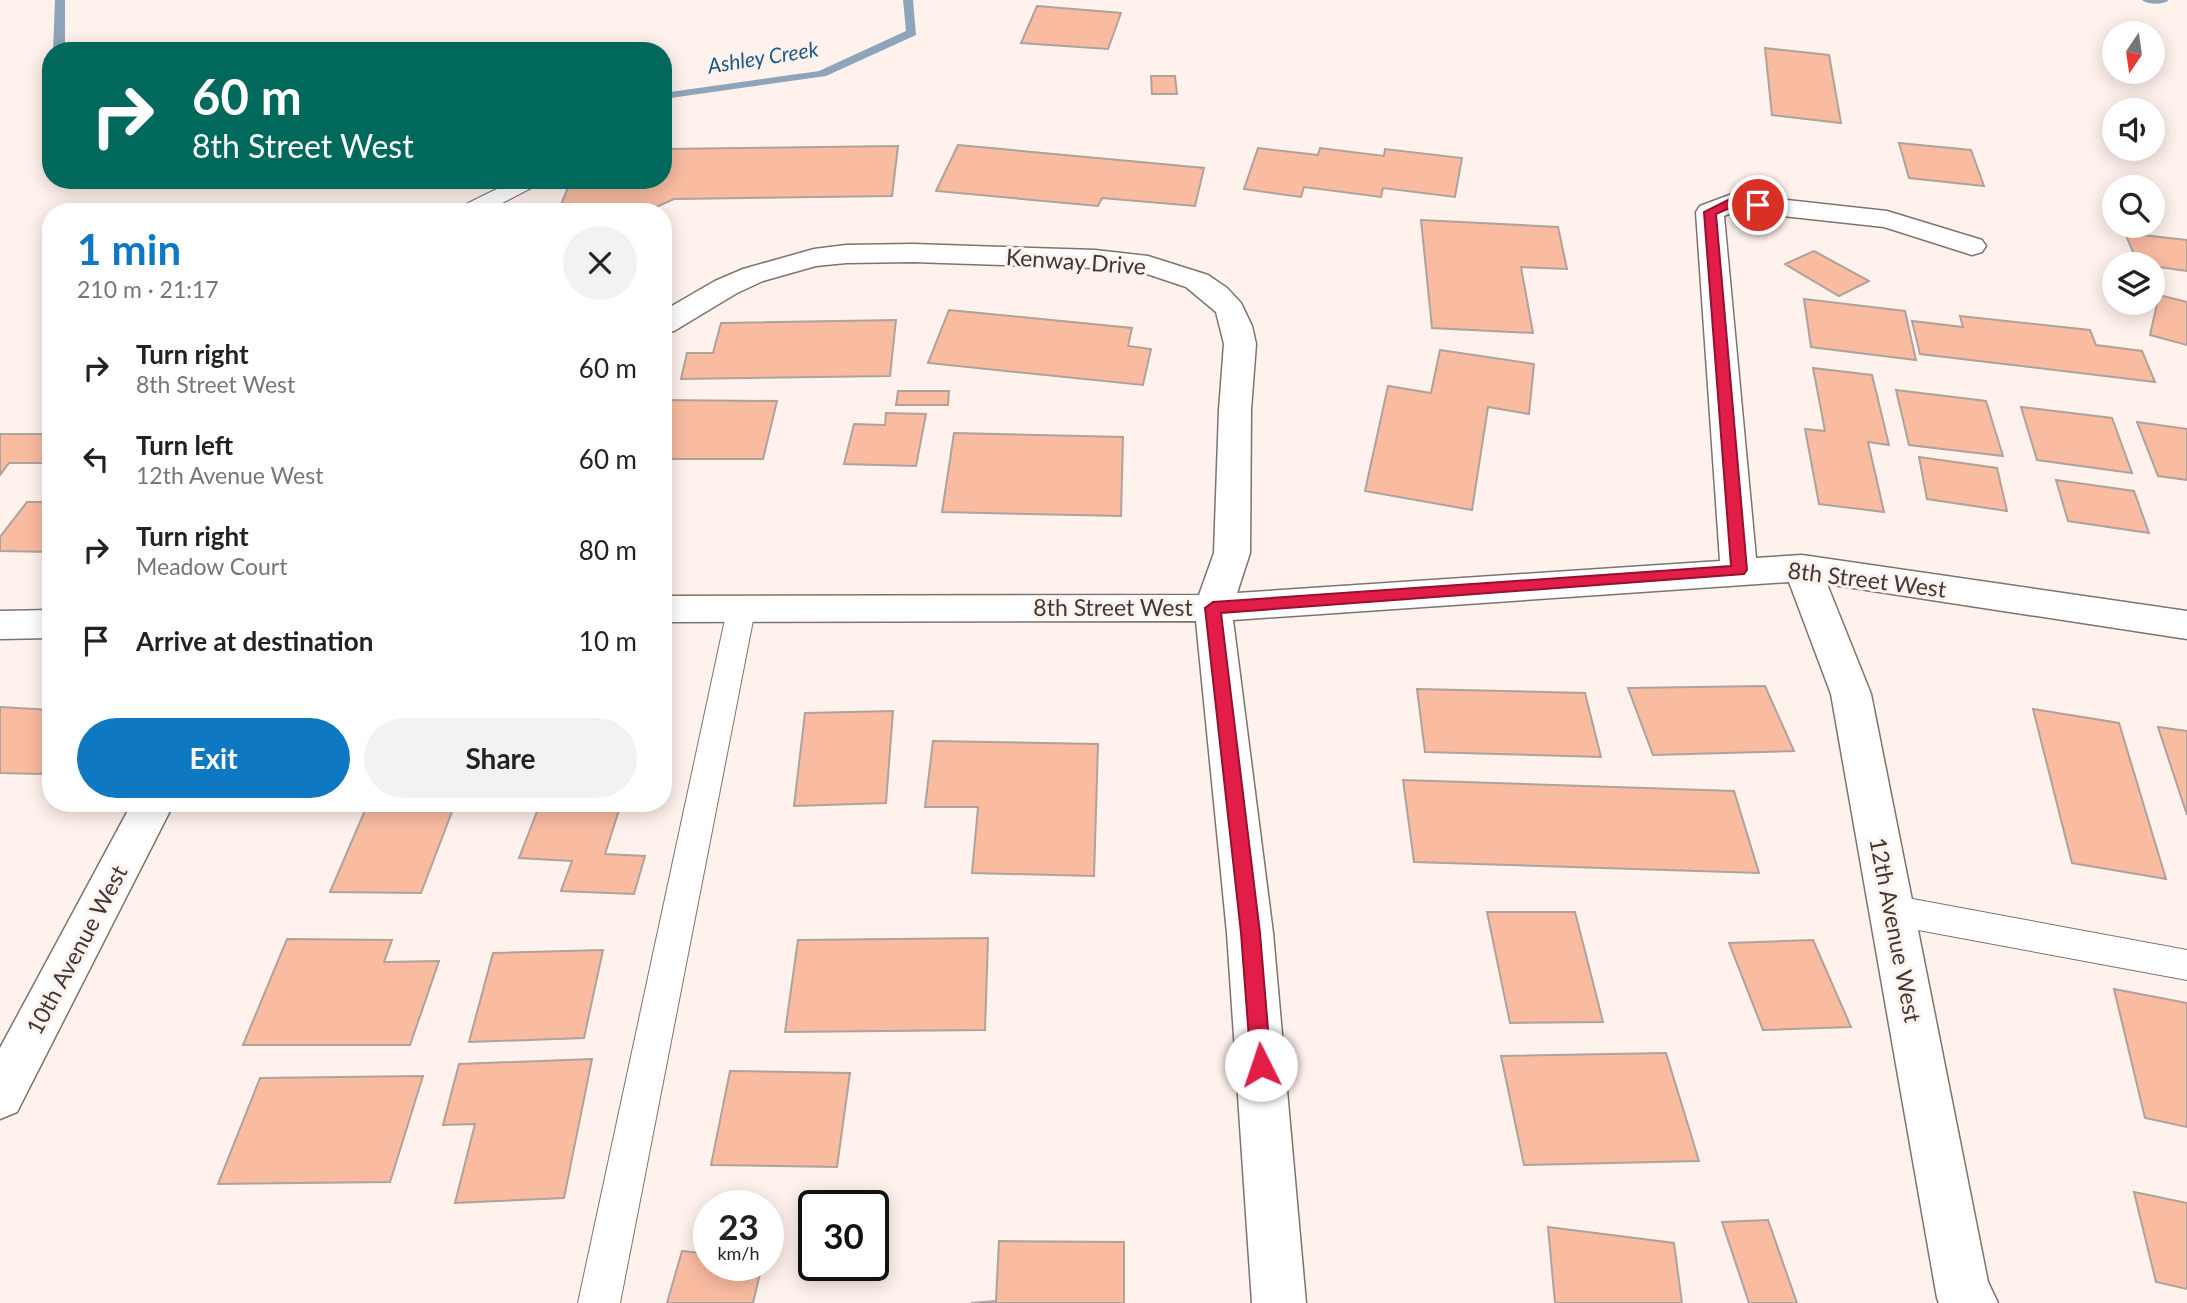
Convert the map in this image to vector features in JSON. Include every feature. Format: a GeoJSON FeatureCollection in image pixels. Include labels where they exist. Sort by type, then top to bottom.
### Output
{"type":"FeatureCollection","features":[{"type":"Feature","properties":{"kind":"street"},"geometry":{"type":"LineString","coordinates":[[1739,570],[1710,212],[1732,202],[1887,219],[1972,246]]}},
{"type":"Feature","properties":{"kind":"street","name":"Kenway Drive"},"geometry":{"type":"LineString","coordinates":[[672,319],[726,287],[754,275],[803,260],[846,254],[913,253],[1095,259],[1148,265],[1197,281],[1216,294],[1230,309],[1240,344],[1235,410],[1232,553],[1213,608]]}},
{"type":"Feature","properties":{"kind":"street","name":"8th Street West"},"geometry":{"type":"LineString","coordinates":[[672,610],[1213,608],[1739,570],[1802,568],[2187,625]]}},
{"type":"Feature","properties":{"kind":"street","name":"12th Avenue West"},"geometry":{"type":"LineString","coordinates":[[1802,568],[1851,694],[1967,1301]]}},
{"type":"Feature","properties":{"kind":"street"},"geometry":{"type":"LineString","coordinates":[[1213,608],[1251,933],[1279,1303]]}},
{"type":"Feature","properties":{"kind":"street"},"geometry":{"type":"LineString","coordinates":[[0,625],[42,624]]}},
{"type":"Feature","properties":{"kind":"street","name":"10th Avenue West"},"geometry":{"type":"LineString","coordinates":[[0,1096],[148,812]]}},
{"type":"Feature","properties":{"kind":"lane"},"geometry":{"type":"LineString","coordinates":[[485,203],[514,189]]}},
{"type":"Feature","properties":{"kind":"lane"},"geometry":{"type":"LineString","coordinates":[[600,1303],[741,610]]}},
{"type":"Feature","properties":{"kind":"lane"},"geometry":{"type":"LineString","coordinates":[[1891,910],[2187,965]]}},
{"type":"Feature","properties":{"kind":"building"},"geometry":{"type":"Polygon","coordinates":[[[1037,6],[1121,13],[1108,49],[1021,43],[1037,6]]]}},
{"type":"Feature","properties":{"kind":"building"},"geometry":{"type":"Polygon","coordinates":[[[1765,48],[1829,55],[1841,123],[1772,115],[1765,48]]]}},
{"type":"Feature","properties":{"kind":"building"},"geometry":{"type":"Polygon","coordinates":[[[1151,76],[1175,76],[1177,94],[1152,94],[1151,76]]]}},
{"type":"Feature","properties":{"kind":"building"},"geometry":{"type":"Polygon","coordinates":[[[1899,143],[1971,150],[1984,186],[1909,178],[1899,143]]]}},
{"type":"Feature","properties":{"kind":"building"},"geometry":{"type":"Polygon","coordinates":[[[958,145],[1204,168],[1195,206],[1102,198],[1098,206],[936,191],[958,145]]]}},
{"type":"Feature","properties":{"kind":"building"},"geometry":{"type":"Polygon","coordinates":[[[898,146],[892,196],[674,199],[665,203],[562,203],[567,189],[672,189],[672,149],[898,146]]]}},
{"type":"Feature","properties":{"kind":"building"},"geometry":{"type":"Polygon","coordinates":[[[1258,148],[1318,155],[1320,148],[1384,156],[1385,149],[1462,158],[1455,197],[1383,188],[1381,197],[1304,187],[1301,197],[1244,189],[1258,148]]]}},
{"type":"Feature","properties":{"kind":"building"},"geometry":{"type":"Polygon","coordinates":[[[1421,220],[1558,227],[1567,269],[1521,267],[1533,333],[1432,328],[1421,220]]]}},
{"type":"Feature","properties":{"kind":"building"},"geometry":{"type":"Polygon","coordinates":[[[2127,238],[2187,240],[2187,271],[2165,268],[2165,252],[2133,252],[2127,238]]]}},
{"type":"Feature","properties":{"kind":"building"},"geometry":{"type":"Polygon","coordinates":[[[1814,251],[1869,281],[1839,296],[1785,264],[1814,251]]]}},
{"type":"Feature","properties":{"kind":"building"},"geometry":{"type":"Polygon","coordinates":[[[2165,296],[2187,302],[2187,345],[2150,335],[2154,315],[2165,315],[2165,296]]]}},
{"type":"Feature","properties":{"kind":"building"},"geometry":{"type":"Polygon","coordinates":[[[1804,299],[1905,311],[1916,360],[1811,347],[1804,299]]]}},
{"type":"Feature","properties":{"kind":"building"},"geometry":{"type":"Polygon","coordinates":[[[949,310],[1132,328],[1128,346],[1151,349],[1143,385],[928,363],[949,310]]]}},
{"type":"Feature","properties":{"kind":"building"},"geometry":{"type":"Polygon","coordinates":[[[1960,316],[2090,330],[2096,345],[2142,351],[2155,382],[1920,354],[1912,321],[1963,327],[1960,316]]]}},
{"type":"Feature","properties":{"kind":"building"},"geometry":{"type":"Polygon","coordinates":[[[896,320],[890,376],[681,379],[687,353],[713,353],[721,323],[896,320]]]}},
{"type":"Feature","properties":{"kind":"building"},"geometry":{"type":"Polygon","coordinates":[[[1440,350],[1534,364],[1529,414],[1488,407],[1472,510],[1365,491],[1388,386],[1431,393],[1440,350]]]}},
{"type":"Feature","properties":{"kind":"building"},"geometry":{"type":"Polygon","coordinates":[[[1813,368],[1872,375],[1889,445],[1868,442],[1884,512],[1819,504],[1805,429],[1825,431],[1813,368]]]}},
{"type":"Feature","properties":{"kind":"building"},"geometry":{"type":"Polygon","coordinates":[[[1896,390],[1986,401],[2003,456],[1909,445],[1896,390]]]}},
{"type":"Feature","properties":{"kind":"building"},"geometry":{"type":"Polygon","coordinates":[[[898,391],[949,391],[948,405],[896,405],[898,391]]]}},
{"type":"Feature","properties":{"kind":"building"},"geometry":{"type":"Polygon","coordinates":[[[672,400],[777,401],[763,459],[672,459],[672,400]]]}},
{"type":"Feature","properties":{"kind":"building"},"geometry":{"type":"Polygon","coordinates":[[[2021,407],[2112,418],[2132,473],[2037,460],[2021,407]]]}},
{"type":"Feature","properties":{"kind":"building"},"geometry":{"type":"Polygon","coordinates":[[[886,413],[926,414],[916,466],[844,464],[854,424],[885,425],[886,413]]]}},
{"type":"Feature","properties":{"kind":"building"},"geometry":{"type":"Polygon","coordinates":[[[2137,422],[2187,429],[2187,480],[2158,476],[2137,422]]]}},
{"type":"Feature","properties":{"kind":"building"},"geometry":{"type":"Polygon","coordinates":[[[954,433],[1123,437],[1121,516],[942,512],[954,433]]]}},
{"type":"Feature","properties":{"kind":"building"},"geometry":{"type":"Polygon","coordinates":[[[0,434],[42,434],[42,463],[9,463],[0,475],[0,434]]]}},
{"type":"Feature","properties":{"kind":"building"},"geometry":{"type":"Polygon","coordinates":[[[1919,457],[1997,468],[2007,511],[1927,499],[1919,457]]]}},
{"type":"Feature","properties":{"kind":"building"},"geometry":{"type":"Polygon","coordinates":[[[2056,480],[2134,491],[2149,533],[2068,521],[2056,480]]]}},
{"type":"Feature","properties":{"kind":"building"},"geometry":{"type":"Polygon","coordinates":[[[27,502],[42,502],[42,552],[0,551],[0,537],[27,502]]]}},
{"type":"Feature","properties":{"kind":"building"},"geometry":{"type":"Polygon","coordinates":[[[1765,686],[1794,751],[1653,755],[1628,688],[1765,686]]]}},
{"type":"Feature","properties":{"kind":"building"},"geometry":{"type":"Polygon","coordinates":[[[1417,689],[1585,693],[1601,757],[1425,752],[1417,689]]]}},
{"type":"Feature","properties":{"kind":"building"},"geometry":{"type":"Polygon","coordinates":[[[0,707],[42,709],[41,774],[0,773],[0,707]]]}},
{"type":"Feature","properties":{"kind":"building"},"geometry":{"type":"Polygon","coordinates":[[[2033,709],[2119,723],[2166,879],[2072,863],[2033,709]]]}},
{"type":"Feature","properties":{"kind":"building"},"geometry":{"type":"Polygon","coordinates":[[[893,711],[886,803],[794,806],[805,713],[893,711]]]}},
{"type":"Feature","properties":{"kind":"building"},"geometry":{"type":"Polygon","coordinates":[[[2158,727],[2187,731],[2187,815],[2158,727]]]}},
{"type":"Feature","properties":{"kind":"building"},"geometry":{"type":"Polygon","coordinates":[[[933,741],[1098,744],[1094,876],[972,873],[978,807],[925,807],[933,741]]]}},
{"type":"Feature","properties":{"kind":"building"},"geometry":{"type":"Polygon","coordinates":[[[1403,780],[1734,791],[1759,873],[1414,862],[1403,780]]]}},
{"type":"Feature","properties":{"kind":"building"},"geometry":{"type":"Polygon","coordinates":[[[364,812],[452,812],[421,893],[330,892],[364,812]]]}},
{"type":"Feature","properties":{"kind":"building"},"geometry":{"type":"Polygon","coordinates":[[[537,812],[618,812],[605,854],[645,856],[634,894],[561,891],[572,861],[519,858],[537,812]]]}},
{"type":"Feature","properties":{"kind":"building"},"geometry":{"type":"Polygon","coordinates":[[[1487,912],[1575,912],[1603,1022],[1510,1023],[1487,912]]]}},
{"type":"Feature","properties":{"kind":"building"},"geometry":{"type":"Polygon","coordinates":[[[988,938],[985,1030],[785,1032],[798,940],[988,938]]]}},
{"type":"Feature","properties":{"kind":"building"},"geometry":{"type":"Polygon","coordinates":[[[287,939],[392,940],[384,962],[439,961],[410,1045],[243,1045],[287,939]]]}},
{"type":"Feature","properties":{"kind":"building"},"geometry":{"type":"Polygon","coordinates":[[[1813,940],[1851,1027],[1763,1030],[1729,943],[1813,940]]]}},
{"type":"Feature","properties":{"kind":"building"},"geometry":{"type":"Polygon","coordinates":[[[603,950],[584,1038],[469,1042],[493,953],[603,950]]]}},
{"type":"Feature","properties":{"kind":"building"},"geometry":{"type":"Polygon","coordinates":[[[2114,989],[2187,1003],[2187,1127],[2145,1118],[2114,989]]]}},
{"type":"Feature","properties":{"kind":"building"},"geometry":{"type":"Polygon","coordinates":[[[1666,1053],[1699,1161],[1524,1165],[1501,1056],[1666,1053]]]}},
{"type":"Feature","properties":{"kind":"building"},"geometry":{"type":"Polygon","coordinates":[[[592,1059],[564,1198],[455,1203],[475,1124],[443,1125],[459,1064],[592,1059]]]}},
{"type":"Feature","properties":{"kind":"building"},"geometry":{"type":"Polygon","coordinates":[[[730,1071],[850,1073],[837,1167],[711,1165],[730,1071]]]}},
{"type":"Feature","properties":{"kind":"building"},"geometry":{"type":"Polygon","coordinates":[[[423,1076],[390,1182],[218,1184],[260,1078],[423,1076]]]}},
{"type":"Feature","properties":{"kind":"building"},"geometry":{"type":"Polygon","coordinates":[[[2134,1192],[2187,1203],[2187,1289],[2156,1282],[2134,1192]]]}},
{"type":"Feature","properties":{"kind":"building"},"geometry":{"type":"Polygon","coordinates":[[[1768,1220],[1797,1303],[1749,1303],[1722,1222],[1768,1220]]]}},
{"type":"Feature","properties":{"kind":"building"},"geometry":{"type":"Polygon","coordinates":[[[1548,1227],[1674,1243],[1682,1303],[1555,1303],[1548,1227]]]}},
{"type":"Feature","properties":{"kind":"building"},"geometry":{"type":"Polygon","coordinates":[[[999,1241],[1124,1242],[1124,1303],[971,1303],[996,1301],[999,1241]]]}},
{"type":"Feature","properties":{"kind":"building"},"geometry":{"type":"Polygon","coordinates":[[[682,1251],[693,1252],[693,1281],[758,1281],[753,1303],[667,1303],[682,1251]]]}},
{"type":"Feature","properties":{"kind":"waterway","name":"Ashley Creek"},"geometry":{"type":"LineString","coordinates":[[59,42],[60,0]]}},
{"type":"Feature","properties":{"kind":"waterway","name":"Ashley Creek"},"geometry":{"type":"LineString","coordinates":[[672,95],[822,74],[912,33],[908,0]]}},
{"type":"Feature","properties":{"kind":"waterway","name":"Ashley Creek"},"geometry":{"type":"LineString","coordinates":[[2147,0],[2164,0]]}},
{"type":"Feature","properties":{"kind":"route"},"geometry":{"type":"LineString","coordinates":[[1261,1065],[1251,933],[1213,608],[1739,570],[1710,212],[1732,202],[1758,205]]}}]}
